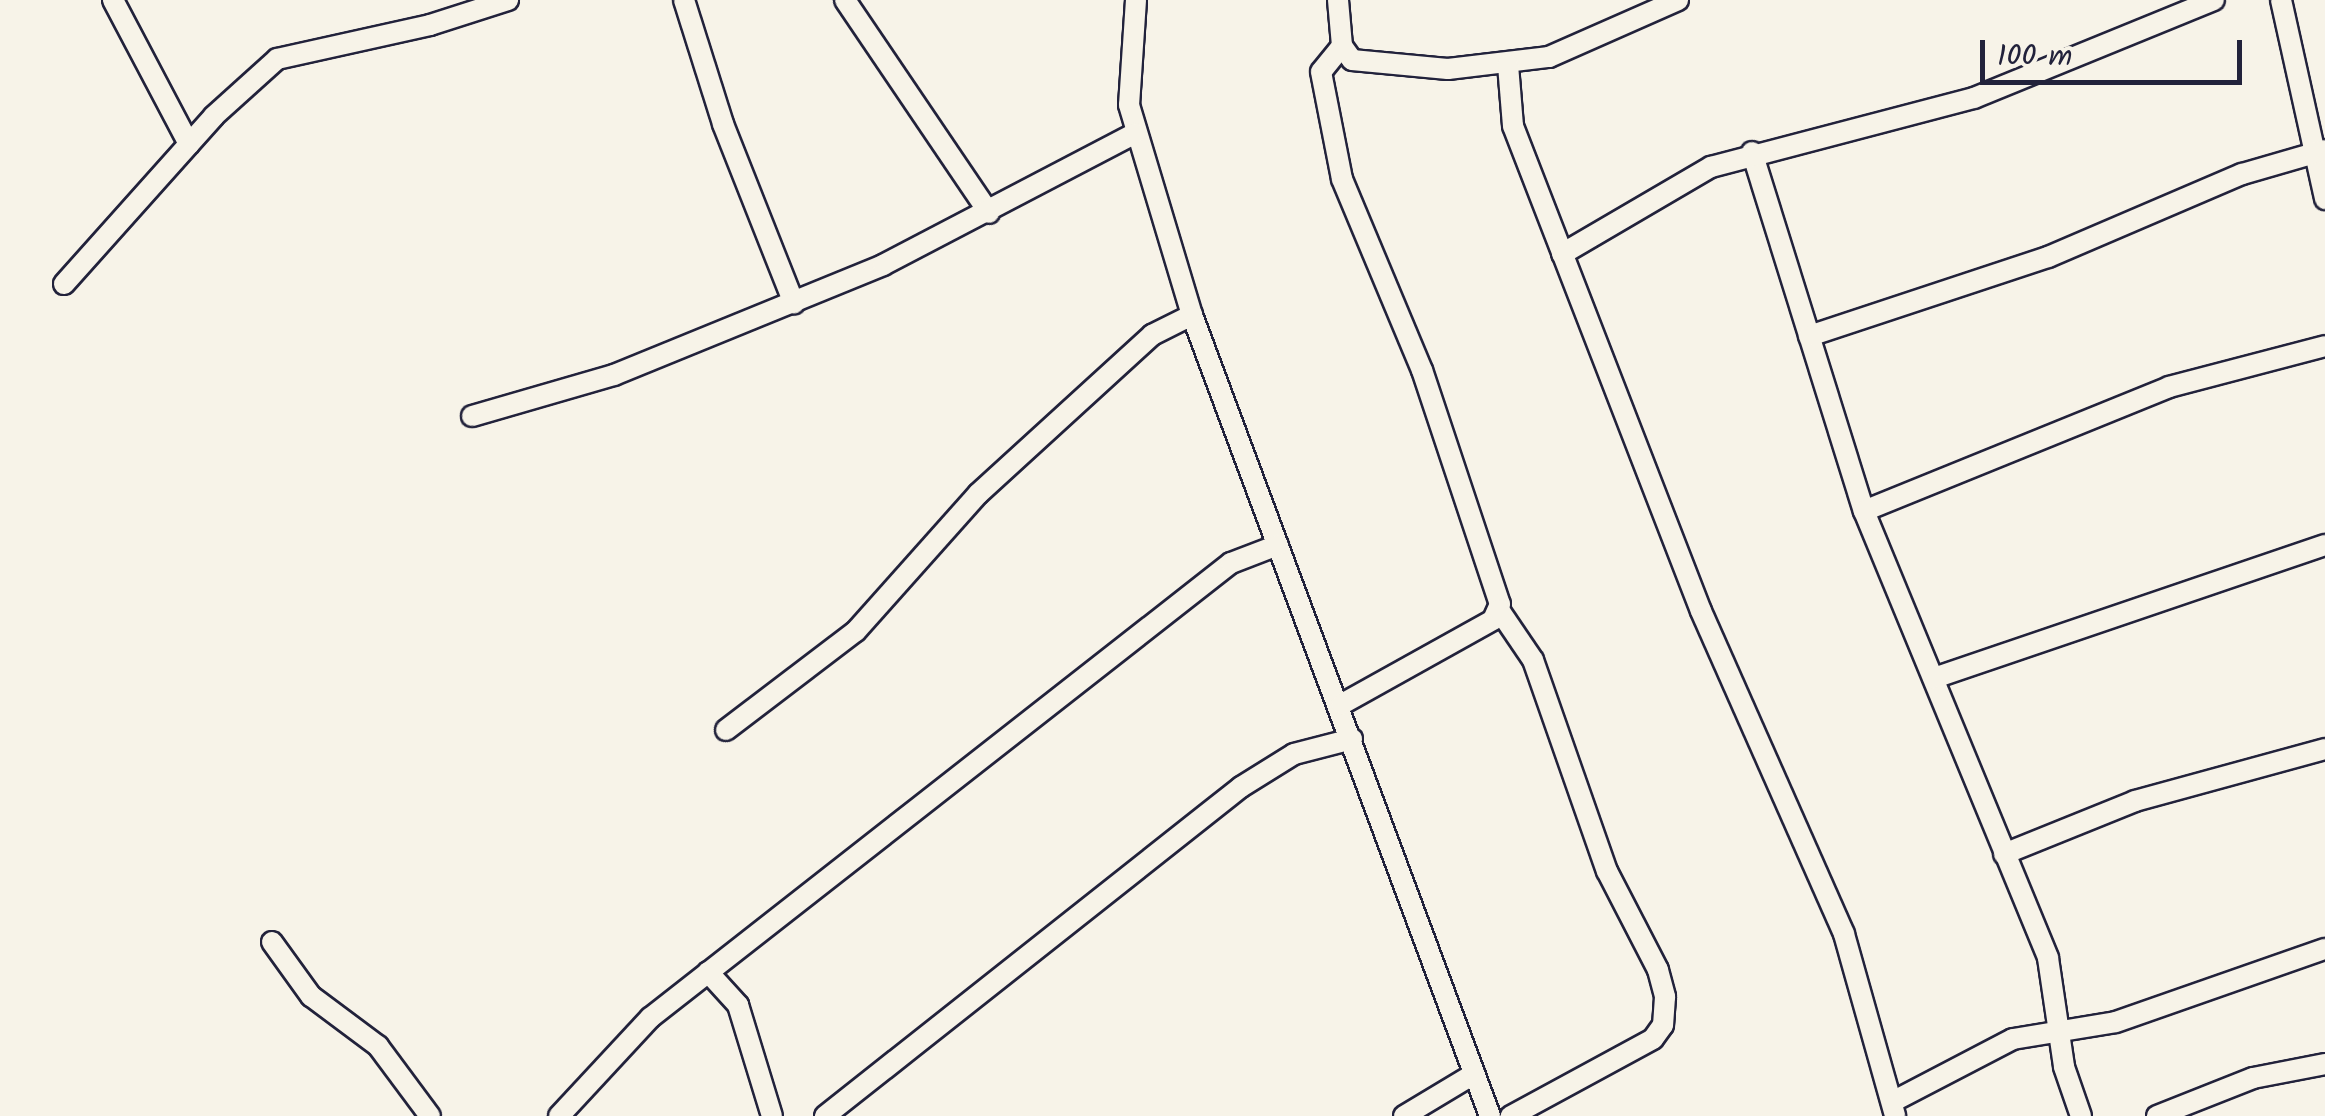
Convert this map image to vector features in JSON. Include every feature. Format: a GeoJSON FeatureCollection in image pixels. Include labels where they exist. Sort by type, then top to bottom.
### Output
{"type":"FeatureCollection","features":[{"type":"Feature","properties":{"kind":"street"},"geometry":{"type":"LineString","coordinates":[[113,0],[189,144]]}},
{"type":"Feature","properties":{"kind":"street"},"geometry":{"type":"LineString","coordinates":[[64,284],[189,144],[284,54],[430,25],[507,0]]}},
{"type":"Feature","properties":{"kind":"street"},"geometry":{"type":"LineString","coordinates":[[684,0],[723,124],[794,302]]}},
{"type":"Feature","properties":{"kind":"street"},"geometry":{"type":"LineString","coordinates":[[845,0],[989,213]]}},
{"type":"Feature","properties":{"kind":"street"},"geometry":{"type":"LineString","coordinates":[[1136,0],[1129,105],[1192,315],[1342,704],[1490,1116]]}},
{"type":"Feature","properties":{"kind":"street"},"geometry":{"type":"LineString","coordinates":[[1338,0],[1342,46],[1352,60],[1378,67],[1508,64],[1572,49],[1678,0]]}},
{"type":"Feature","properties":{"kind":"street"},"geometry":{"type":"LineString","coordinates":[[1562,254],[1691,176],[1752,152],[1974,98],[2214,0]]}},
{"type":"Feature","properties":{"kind":"street"},"geometry":{"type":"LineString","coordinates":[[2281,0],[2320,151],[2325,199]]}},
{"type":"Feature","properties":{"kind":"street"},"geometry":{"type":"LineString","coordinates":[[1342,46],[1321,72],[1342,180],[1416,353],[1499,610],[1539,676],[1606,871],[1658,970],[1665,997],[1663,1025],[1653,1040],[1511,1116]]}},
{"type":"Feature","properties":{"kind":"street"},"geometry":{"type":"LineString","coordinates":[[1508,64],[1513,126],[1701,612],[1844,934],[1893,1109],[2012,1040],[2060,1035],[2144,1014],[2325,950]]}},
{"type":"Feature","properties":{"kind":"street"},"geometry":{"type":"LineString","coordinates":[[472,416],[614,375],[794,302],[989,213],[1056,169],[1135,133]]}},
{"type":"Feature","properties":{"kind":"street"},"geometry":{"type":"LineString","coordinates":[[1809,336],[2048,257],[2127,219],[2320,151]]}},
{"type":"Feature","properties":{"kind":"street"},"geometry":{"type":"LineString","coordinates":[[1752,152],[1864,511],[2048,958],[2060,1035],[2081,1116]]}},
{"type":"Feature","properties":{"kind":"street"},"geometry":{"type":"LineString","coordinates":[[726,730],[856,632],[978,494],[1152,335],[1192,315]]}},
{"type":"Feature","properties":{"kind":"street"},"geometry":{"type":"LineString","coordinates":[[1864,511],[2169,388],[2325,346]]}},
{"type":"Feature","properties":{"kind":"street"},"geometry":{"type":"LineString","coordinates":[[559,1116],[650,1018],[1232,563],[1278,544]]}},
{"type":"Feature","properties":{"kind":"street"},"geometry":{"type":"LineString","coordinates":[[1934,678],[2325,544]]}},
{"type":"Feature","properties":{"kind":"street"},"geometry":{"type":"LineString","coordinates":[[1342,704],[1463,638],[1499,610]]}},
{"type":"Feature","properties":{"kind":"street"},"geometry":{"type":"LineString","coordinates":[[825,1116],[1241,786],[1294,754],[1352,739]]}},
{"type":"Feature","properties":{"kind":"street"},"geometry":{"type":"LineString","coordinates":[[2004,854],[2135,801],[2325,749]]}},
{"type":"Feature","properties":{"kind":"street"},"geometry":{"type":"LineString","coordinates":[[272,942],[311,996],[378,1046],[430,1116]]}},
{"type":"Feature","properties":{"kind":"street"},"geometry":{"type":"LineString","coordinates":[[708,972],[738,1005],[772,1116]]}},
{"type":"Feature","properties":{"kind":"street"},"geometry":{"type":"LineString","coordinates":[[2157,1116],[2253,1078],[2325,1064]]}},
{"type":"Feature","properties":{"kind":"street"},"geometry":{"type":"LineString","coordinates":[[1404,1116],[1474,1074]]}}]}
